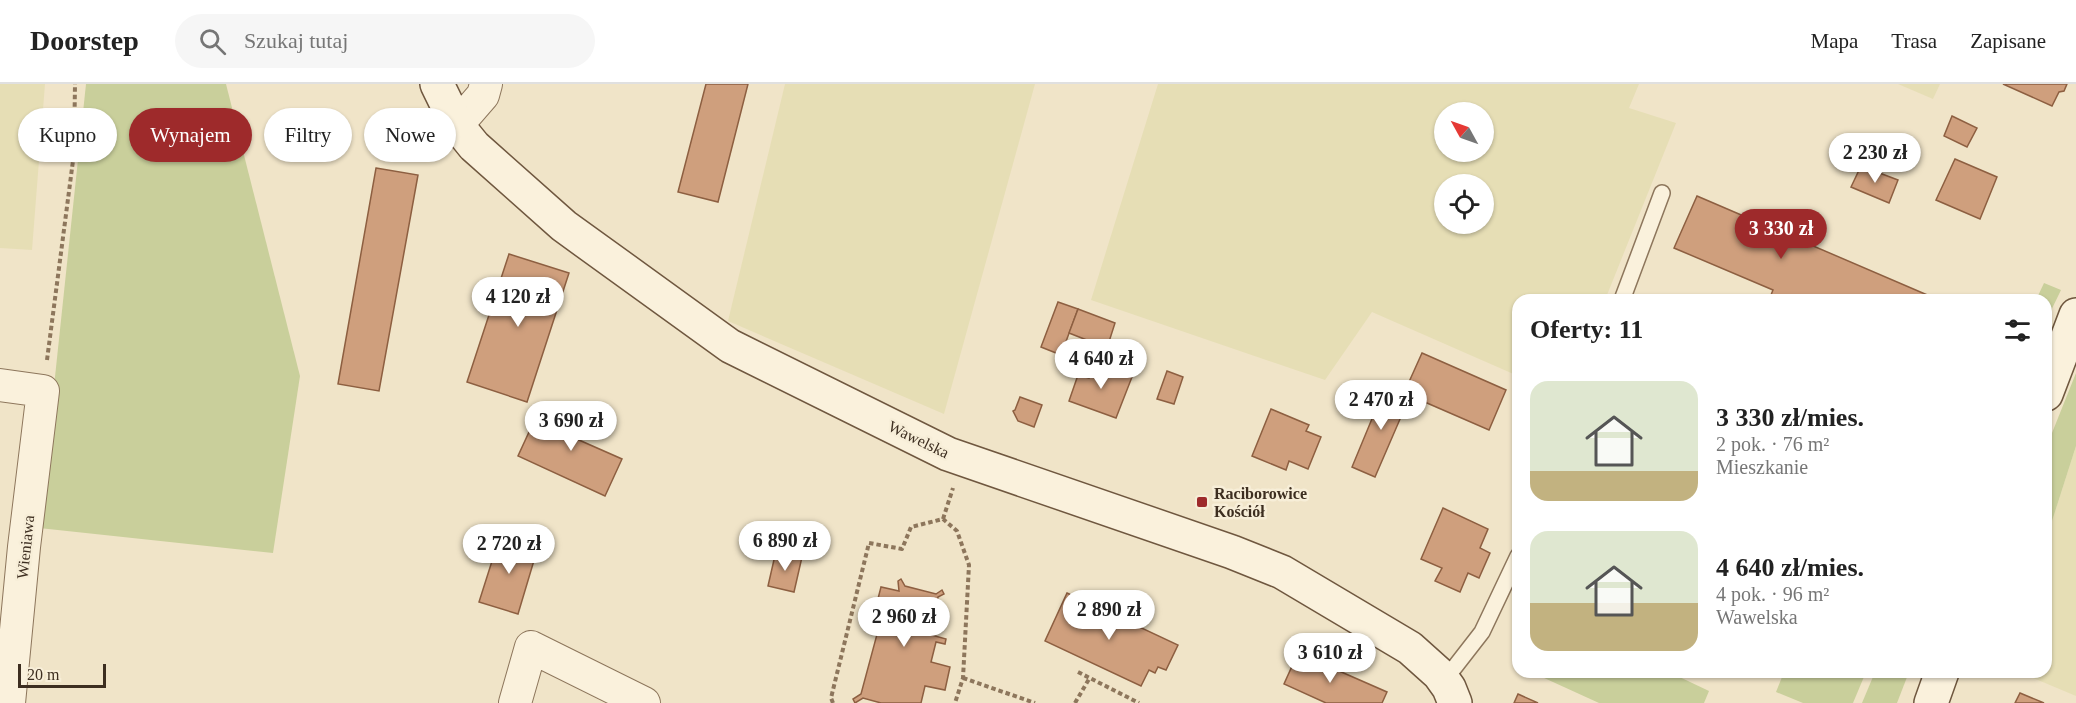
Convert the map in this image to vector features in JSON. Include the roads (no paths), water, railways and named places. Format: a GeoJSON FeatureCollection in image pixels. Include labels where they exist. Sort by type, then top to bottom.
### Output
{"type":"FeatureCollection","features":[{"type":"Feature","properties":{"kind":"street","name":"Wawelska"},"geometry":{"type":"LineString","coordinates":[[437,84],[458,125],[474,146],[564,226],[730,346],[948,454],[1232,552],[1282,572],[1410,648],[1439,674],[1449,688],[1455,703]]}},
{"type":"Feature","properties":{"kind":"street"},"geometry":{"type":"LineString","coordinates":[[458,125],[483,95],[486,84]]}},
{"type":"Feature","properties":{"kind":"street"},"geometry":{"type":"LineString","coordinates":[[2052,378],[2076,315]]}},
{"type":"Feature","properties":{"kind":"street","name":"Wieniawa"},"geometry":{"type":"LineString","coordinates":[[0,385],[43,391],[24,547],[9,703]]}},
{"type":"Feature","properties":{"kind":"street"},"geometry":{"type":"LineString","coordinates":[[515,703],[531,647],[644,703]]}},
{"type":"Feature","properties":{"kind":"street"},"geometry":{"type":"LineString","coordinates":[[1930,703],[1940,678]]}},
{"type":"Feature","properties":{"kind":"lane"},"geometry":{"type":"LineString","coordinates":[[1624,294],[1662,193]]}},
{"type":"Feature","properties":{"kind":"lane"},"geometry":{"type":"LineString","coordinates":[[1439,674],[1454,668],[1482,632],[1512,569]]}},
{"type":"Feature","properties":{"kind":"place","name":"Raciborowice Kościół"},"geometry":{"type":"Point","coordinates":[1202,502]}}]}
